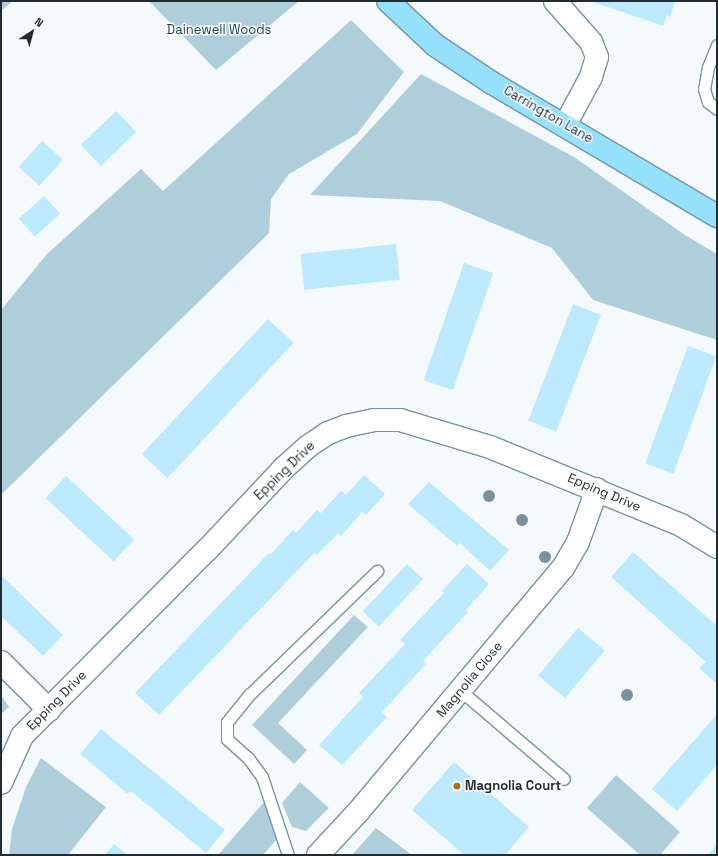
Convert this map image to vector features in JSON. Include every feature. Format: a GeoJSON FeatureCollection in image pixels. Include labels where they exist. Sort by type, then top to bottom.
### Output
{"type":"FeatureCollection","features":[{"type":"Feature","properties":{"kind":"main road","name":"Carrington Lane"},"geometry":{"type":"LineString","coordinates":[[388,1],[435,45],[492,83],[717,216]]}},
{"type":"Feature","properties":{"kind":"street"},"geometry":{"type":"LineString","coordinates":[[555,1],[592,42],[598,57],[591,77],[565,125]]}},
{"type":"Feature","properties":{"kind":"street","name":"Epping Drive"},"geometry":{"type":"LineString","coordinates":[[1,783],[22,736],[284,468],[308,447],[334,430],[374,420],[400,420],[490,447],[597,489],[681,525],[717,547]]}},
{"type":"Feature","properties":{"kind":"street","name":"Magnolia Close"},"geometry":{"type":"LineString","coordinates":[[318,855],[358,812],[462,691],[563,568],[578,542],[597,489]]}},
{"type":"Feature","properties":{"kind":"street"},"geometry":{"type":"LineString","coordinates":[[1,662],[49,710]]}},
{"type":"Feature","properties":{"kind":"lane"},"geometry":{"type":"LineString","coordinates":[[717,44],[708,67],[704,89],[708,102],[717,108]]}},
{"type":"Feature","properties":{"kind":"lane"},"geometry":{"type":"LineString","coordinates":[[288,855],[262,777],[248,758],[227,739],[227,722],[250,694],[377,571]]}},
{"type":"Feature","properties":{"kind":"lane"},"geometry":{"type":"LineString","coordinates":[[462,691],[564,779]]}},
{"type":"Feature","properties":{"kind":"green space"},"geometry":{"type":"Polygon","coordinates":[[[1,1],[13,1],[1,11],[1,1]]]}},
{"type":"Feature","properties":{"kind":"green space","name":"Dainewell Woods"},"geometry":{"type":"Polygon","coordinates":[[[149,1],[299,1],[216,70],[149,1]]]}},
{"type":"Feature","properties":{"kind":"green space"},"geometry":{"type":"Polygon","coordinates":[[[351,20],[404,72],[357,134],[289,174],[271,199],[269,233],[1,495],[1,310],[47,254],[141,169],[163,191],[351,20]]]}},
{"type":"Feature","properties":{"kind":"green space"},"geometry":{"type":"Polygon","coordinates":[[[421,74],[574,157],[685,235],[717,254],[717,340],[593,300],[552,248],[440,201],[310,195],[421,74]]]}},
{"type":"Feature","properties":{"kind":"green space"},"geometry":{"type":"Polygon","coordinates":[[[354,615],[368,627],[278,723],[307,750],[294,764],[252,725],[354,615]]]}},
{"type":"Feature","properties":{"kind":"green space"},"geometry":{"type":"Polygon","coordinates":[[[1,695],[9,707],[1,714],[1,695]]]}},
{"type":"Feature","properties":{"kind":"green space"},"geometry":{"type":"Polygon","coordinates":[[[41,758],[106,807],[68,855],[9,855],[12,829],[26,787],[41,758]]]}},
{"type":"Feature","properties":{"kind":"green space"},"geometry":{"type":"Polygon","coordinates":[[[616,775],[680,832],[660,855],[640,855],[587,808],[616,775]]]}},
{"type":"Feature","properties":{"kind":"green space"},"geometry":{"type":"Polygon","coordinates":[[[300,782],[329,808],[306,831],[292,827],[282,803],[300,782]]]}},
{"type":"Feature","properties":{"kind":"green space"},"geometry":{"type":"Polygon","coordinates":[[[264,802],[278,838],[263,855],[218,855],[264,802]]]}},
{"type":"Feature","properties":{"kind":"green space"},"geometry":{"type":"Polygon","coordinates":[[[376,828],[412,855],[352,855],[376,828]]]}},
{"type":"Feature","properties":{"kind":"building"},"geometry":{"type":"Polygon","coordinates":[[[590,1],[675,1],[670,17],[667,15],[663,26],[590,1]]]}},
{"type":"Feature","properties":{"kind":"building"},"geometry":{"type":"Polygon","coordinates":[[[116,111],[136,132],[101,166],[81,145],[116,111]]]}},
{"type":"Feature","properties":{"kind":"building"},"geometry":{"type":"Polygon","coordinates":[[[42,141],[63,160],[39,186],[19,167],[42,141]]]}},
{"type":"Feature","properties":{"kind":"building"},"geometry":{"type":"Polygon","coordinates":[[[44,196],[60,214],[35,237],[19,219],[44,196]]]}},
{"type":"Feature","properties":{"kind":"building"},"geometry":{"type":"Polygon","coordinates":[[[396,244],[400,280],[304,290],[301,254],[396,244]]]}},
{"type":"Feature","properties":{"kind":"building"},"geometry":{"type":"Polygon","coordinates":[[[464,263],[493,273],[453,390],[424,380],[464,263]]]}},
{"type":"Feature","properties":{"kind":"building"},"geometry":{"type":"Polygon","coordinates":[[[573,304],[601,315],[556,431],[528,421],[573,304]]]}},
{"type":"Feature","properties":{"kind":"building"},"geometry":{"type":"Polygon","coordinates":[[[268,319],[294,343],[167,478],[142,454],[268,319]]]}},
{"type":"Feature","properties":{"kind":"building"},"geometry":{"type":"Polygon","coordinates":[[[688,346],[716,356],[673,474],[645,463],[688,346]]]}},
{"type":"Feature","properties":{"kind":"building"},"geometry":{"type":"Polygon","coordinates":[[[364,475],[385,494],[366,515],[362,512],[341,536],[338,533],[317,555],[314,553],[159,715],[135,693],[269,553],[270,555],[293,530],[296,533],[317,510],[321,513],[341,491],[346,495],[364,475]]]}},
{"type":"Feature","properties":{"kind":"building"},"geometry":{"type":"Polygon","coordinates":[[[66,476],[134,539],[114,561],[46,498],[66,476]]]}},
{"type":"Feature","properties":{"kind":"building"},"geometry":{"type":"Polygon","coordinates":[[[429,482],[509,550],[490,571],[460,543],[457,546],[408,504],[429,482]]]}},
{"type":"Feature","properties":{"kind":"building"},"geometry":{"type":"Polygon","coordinates":[[[633,552],[717,626],[717,684],[699,668],[706,662],[611,577],[633,552]]]}},
{"type":"Feature","properties":{"kind":"building"},"geometry":{"type":"Polygon","coordinates":[[[407,564],[423,579],[379,627],[363,612],[407,564]]]}},
{"type":"Feature","properties":{"kind":"building"},"geometry":{"type":"Polygon","coordinates":[[[467,564],[489,584],[466,610],[468,612],[423,661],[426,664],[382,712],[387,717],[342,765],[319,745],[363,697],[359,693],[405,644],[400,640],[444,593],[442,591],[467,564]]]}},
{"type":"Feature","properties":{"kind":"building"},"geometry":{"type":"Polygon","coordinates":[[[1,575],[63,635],[43,656],[1,616],[1,575]]]}},
{"type":"Feature","properties":{"kind":"building"},"geometry":{"type":"Polygon","coordinates":[[[578,628],[605,650],[565,698],[538,675],[578,628]]]}},
{"type":"Feature","properties":{"kind":"building"},"geometry":{"type":"Polygon","coordinates":[[[717,714],[717,765],[677,811],[652,789],[717,714]]]}},
{"type":"Feature","properties":{"kind":"building"},"geometry":{"type":"Polygon","coordinates":[[[101,729],[225,830],[206,853],[131,791],[128,794],[80,754],[101,729]]]}},
{"type":"Feature","properties":{"kind":"building","name":"Magnolia Court"},"geometry":{"type":"Polygon","coordinates":[[[454,762],[529,827],[505,855],[464,855],[412,810],[454,762]]]}},
{"type":"Feature","properties":{"kind":"building"},"geometry":{"type":"Polygon","coordinates":[[[114,844],[127,855],[105,855],[114,844]]]}},
{"type":"Feature","properties":{"kind":"building"},"geometry":{"type":"Polygon","coordinates":[[[717,844],[717,855],[708,855],[717,844]]]}},
{"type":"Feature","properties":{"kind":"place","name":"Magnolia Court"},"geometry":{"type":"Point","coordinates":[457,786]}}]}
